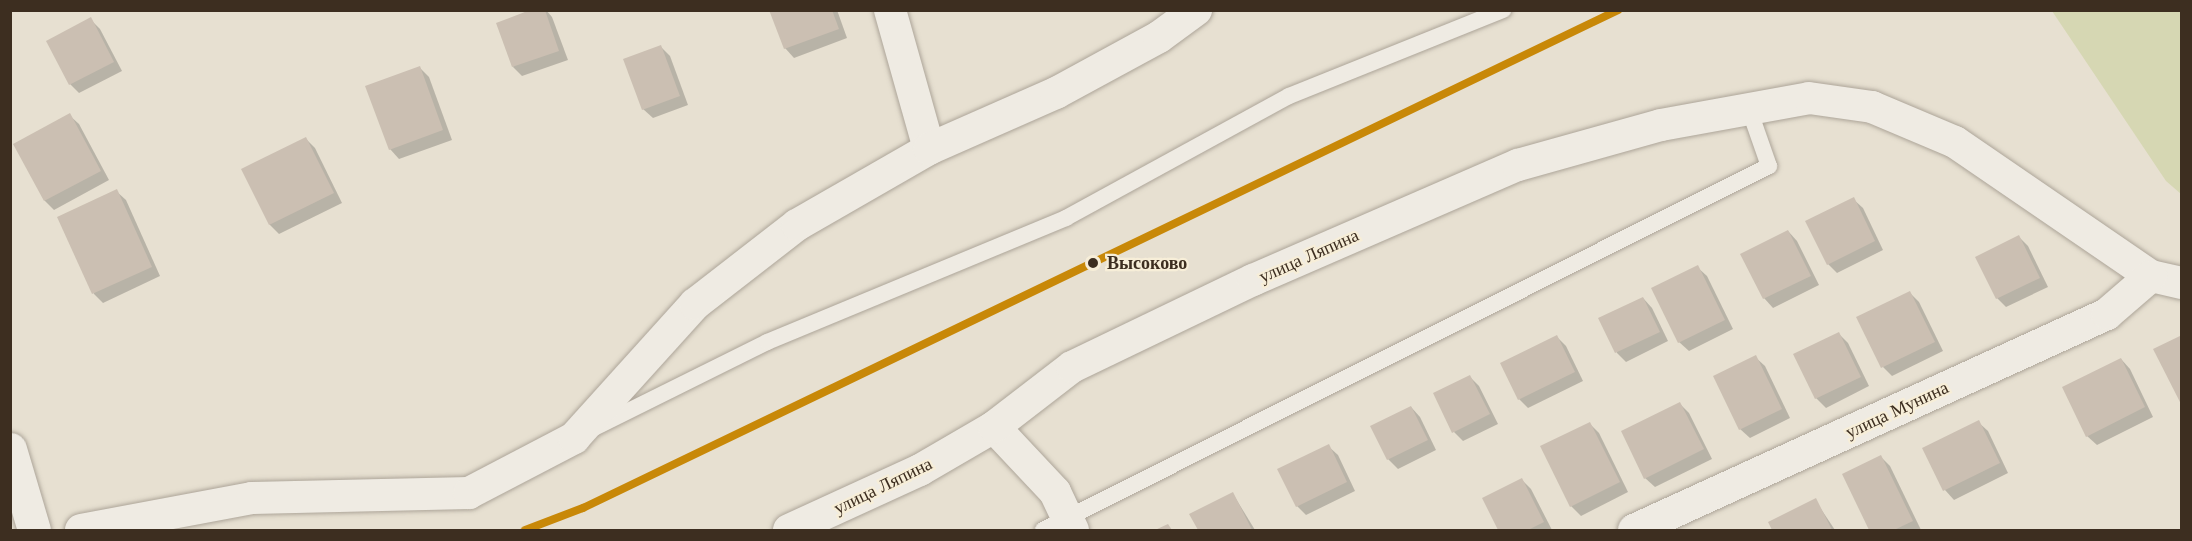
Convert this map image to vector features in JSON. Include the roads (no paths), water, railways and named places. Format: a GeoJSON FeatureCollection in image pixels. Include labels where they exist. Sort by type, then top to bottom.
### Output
{"type":"FeatureCollection","features":[{"type":"Feature","properties":{"kind":"street"},"geometry":{"type":"LineString","coordinates":[[890,10],[929,149]]}},
{"type":"Feature","properties":{"kind":"street"},"geometry":{"type":"LineString","coordinates":[[81,531],[252,498],[469,493],[574,438],[695,304],[797,225],[929,149],[1056,93],[1159,37],[1196,10]]}},
{"type":"Feature","properties":{"kind":"street","name":"улица Ляпина"},"geometry":{"type":"LineString","coordinates":[[789,531],[920,470],[994,427],[1072,367],[1253,280],[1518,165],[1661,125],[1809,98],[1872,107],[1955,142],[2151,276],[2181,284]]}},
{"type":"Feature","properties":{"kind":"street","name":"улица Мунина"},"geometry":{"type":"LineString","coordinates":[[1634,531],[2107,314],[2151,276]]}},
{"type":"Feature","properties":{"kind":"street"},"geometry":{"type":"LineString","coordinates":[[994,427],[1055,492],[1061,527]]}},
{"type":"Feature","properties":{"kind":"street"},"geometry":{"type":"LineString","coordinates":[[10,449],[34,531]]}},
{"type":"Feature","properties":{"kind":"lane"},"geometry":{"type":"LineString","coordinates":[[574,438],[767,342],[1066,218],[1289,96],[1503,10]]}},
{"type":"Feature","properties":{"kind":"lane"},"geometry":{"type":"LineString","coordinates":[[1061,527],[1769,166],[1749,109]]}},
{"type":"Feature","properties":{"kind":"place","name":"Высоково"},"geometry":{"type":"Point","coordinates":[1093,263]}}]}
